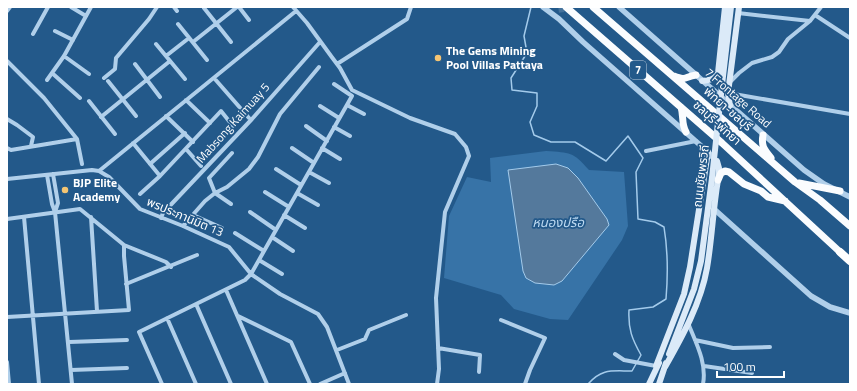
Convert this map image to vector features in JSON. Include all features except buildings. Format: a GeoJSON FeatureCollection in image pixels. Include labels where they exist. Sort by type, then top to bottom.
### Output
{"type":"FeatureCollection","features":[{"type":"Feature","properties":{"kind":"highway","name":"พัทยา-ชลบุรี"},"geometry":{"type":"LineString","coordinates":[[593,7],[795,182],[820,200],[850,226]]}},
{"type":"Feature","properties":{"kind":"highway","name":"ชลบุรี-พัทยา"},"geometry":{"type":"LineString","coordinates":[[569,9],[681,106],[850,261]]}},
{"type":"Feature","properties":{"kind":"highway"},"geometry":{"type":"LineString","coordinates":[[672,75],[687,79],[696,75]]}},
{"type":"Feature","properties":{"kind":"highway"},"geometry":{"type":"LineString","coordinates":[[681,106],[683,115],[682,126],[686,132]]}},
{"type":"Feature","properties":{"kind":"highway"},"geometry":{"type":"LineString","coordinates":[[763,135],[763,147],[777,166]]}},
{"type":"Feature","properties":{"kind":"highway"},"geometry":{"type":"LineString","coordinates":[[715,179],[725,171],[744,184],[761,191],[768,197],[786,201]]}},
{"type":"Feature","properties":{"kind":"highway"},"geometry":{"type":"LineString","coordinates":[[795,182],[840,191]]}},
{"type":"Feature","properties":{"kind":"main road"},"geometry":{"type":"LineString","coordinates":[[725,7],[717,82],[720,86],[724,86],[729,83]]}},
{"type":"Feature","properties":{"kind":"main road","name":"ถนนชัยพรวิถี"},"geometry":{"type":"LineString","coordinates":[[665,367],[678,344],[696,305],[707,269],[714,209],[722,85],[731,7]]}},
{"type":"Feature","properties":{"kind":"main road"},"geometry":{"type":"LineString","coordinates":[[730,106],[728,93],[739,10]]}},
{"type":"Feature","properties":{"kind":"main road"},"geometry":{"type":"LineString","coordinates":[[702,81],[715,78],[718,73]]}},
{"type":"Feature","properties":{"kind":"main road","name":"ถนนชัยพรวิถี"},"geometry":{"type":"LineString","coordinates":[[649,384],[684,294],[690,267],[708,152]]}},
{"type":"Feature","properties":{"kind":"main road","name":"ถนนชัยพรวิถี"},"geometry":{"type":"LineString","coordinates":[[659,384],[673,342],[685,315],[694,289],[701,261],[715,179],[719,168],[717,161]]}},
{"type":"Feature","properties":{"kind":"main road","name":"ถนนชัยพรวิถี"},"geometry":{"type":"LineString","coordinates":[[656,366],[673,342]]}},
{"type":"Feature","properties":{"kind":"street"},"geometry":{"type":"LineString","coordinates":[[7,11],[10,7]]}},
{"type":"Feature","properties":{"kind":"street"},"geometry":{"type":"LineString","coordinates":[[33,34],[48,7]]}},
{"type":"Feature","properties":{"kind":"street"},"geometry":{"type":"LineString","coordinates":[[71,7],[86,16]]}},
{"type":"Feature","properties":{"kind":"street"},"geometry":{"type":"LineString","coordinates":[[47,80],[64,56],[91,7]]}},
{"type":"Feature","properties":{"kind":"street"},"geometry":{"type":"LineString","coordinates":[[104,78],[114,68],[116,58],[149,19],[157,7]]}},
{"type":"Feature","properties":{"kind":"street"},"geometry":{"type":"LineString","coordinates":[[174,7],[177,11]]}},
{"type":"Feature","properties":{"kind":"street"},"geometry":{"type":"LineString","coordinates":[[193,42],[238,7],[249,20]]}},
{"type":"Feature","properties":{"kind":"street"},"geometry":{"type":"LineString","coordinates":[[337,64],[407,19],[411,7]]}},
{"type":"Feature","properties":{"kind":"street"},"geometry":{"type":"LineString","coordinates":[[544,7],[552,14],[561,17],[583,42],[717,161]]}},
{"type":"Feature","properties":{"kind":"street","name":"7 Frontage Road"},"geometry":{"type":"LineString","coordinates":[[619,7],[804,170],[824,184],[850,197]]}},
{"type":"Feature","properties":{"kind":"street"},"geometry":{"type":"LineString","coordinates":[[729,83],[739,72],[752,63],[772,57],[779,52],[788,39],[810,21],[821,7]]}},
{"type":"Feature","properties":{"kind":"street"},"geometry":{"type":"LineString","coordinates":[[204,8],[231,42]]}},
{"type":"Feature","properties":{"kind":"street"},"geometry":{"type":"LineString","coordinates":[[7,179],[92,170],[99,171],[214,78],[294,9],[307,23],[337,64],[352,90],[410,118],[455,134],[466,147],[469,156],[445,212],[436,298],[439,369],[437,384]]}},
{"type":"Feature","properties":{"kind":"street"},"geometry":{"type":"LineString","coordinates":[[739,10],[810,21]]}},
{"type":"Feature","properties":{"kind":"street"},"geometry":{"type":"LineString","coordinates":[[815,15],[850,38]]}},
{"type":"Feature","properties":{"kind":"street"},"geometry":{"type":"LineString","coordinates":[[178,24],[207,60]]}},
{"type":"Feature","properties":{"kind":"street"},"geometry":{"type":"LineString","coordinates":[[55,31],[73,40]]}},
{"type":"Feature","properties":{"kind":"street"},"geometry":{"type":"LineString","coordinates":[[166,56],[189,38]]}},
{"type":"Feature","properties":{"kind":"street","name":"Mabsong Kaimuay 5"},"geometry":{"type":"LineString","coordinates":[[161,218],[163,213],[252,119],[320,42]]}},
{"type":"Feature","properties":{"kind":"street"},"geometry":{"type":"LineString","coordinates":[[156,44],[185,79]]}},
{"type":"Feature","properties":{"kind":"street"},"geometry":{"type":"LineString","coordinates":[[64,56],[89,74]]}},
{"type":"Feature","properties":{"kind":"street"},"geometry":{"type":"LineString","coordinates":[[7,61],[44,98],[77,139],[82,164]]}},
{"type":"Feature","properties":{"kind":"street"},"geometry":{"type":"LineString","coordinates":[[101,116],[170,61]]}},
{"type":"Feature","properties":{"kind":"street"},"geometry":{"type":"LineString","coordinates":[[135,64],[160,97]]}},
{"type":"Feature","properties":{"kind":"street"},"geometry":{"type":"LineString","coordinates":[[183,226],[205,201],[215,193],[227,187],[249,168],[258,157],[280,114],[319,67]]}},
{"type":"Feature","properties":{"kind":"street"},"geometry":{"type":"LineString","coordinates":[[52,73],[80,98]]}},
{"type":"Feature","properties":{"kind":"street"},"geometry":{"type":"LineString","coordinates":[[214,78],[249,118]]}},
{"type":"Feature","properties":{"kind":"street"},"geometry":{"type":"LineString","coordinates":[[108,82],[123,98],[136,116]]}},
{"type":"Feature","properties":{"kind":"street"},"geometry":{"type":"LineString","coordinates":[[162,384],[139,332],[226,290],[245,280],[251,274],[352,96],[334,84]]}},
{"type":"Feature","properties":{"kind":"street"},"geometry":{"type":"LineString","coordinates":[[728,93],[850,114]]}},
{"type":"Feature","properties":{"kind":"street"},"geometry":{"type":"LineString","coordinates":[[186,100],[210,123]]}},
{"type":"Feature","properties":{"kind":"street"},"geometry":{"type":"LineString","coordinates":[[89,101],[115,134]]}},
{"type":"Feature","properties":{"kind":"street"},"geometry":{"type":"LineString","coordinates":[[347,105],[364,114]]}},
{"type":"Feature","properties":{"kind":"street"},"geometry":{"type":"LineString","coordinates":[[320,106],[339,118]]}},
{"type":"Feature","properties":{"kind":"street"},"geometry":{"type":"LineString","coordinates":[[140,194],[160,176],[221,111],[234,126]]}},
{"type":"Feature","properties":{"kind":"street"},"geometry":{"type":"LineString","coordinates":[[166,116],[193,142]]}},
{"type":"Feature","properties":{"kind":"street"},"geometry":{"type":"LineString","coordinates":[[7,119],[33,138],[31,146]]}},
{"type":"Feature","properties":{"kind":"street"},"geometry":{"type":"LineString","coordinates":[[306,126],[327,141]]}},
{"type":"Feature","properties":{"kind":"street"},"geometry":{"type":"LineString","coordinates":[[334,127],[350,136]]}},
{"type":"Feature","properties":{"kind":"street"},"geometry":{"type":"LineString","coordinates":[[150,164],[185,133]]}},
{"type":"Feature","properties":{"kind":"street"},"geometry":{"type":"LineString","coordinates":[[7,148],[11,150],[77,139]]}},
{"type":"Feature","properties":{"kind":"street"},"geometry":{"type":"LineString","coordinates":[[646,151],[696,141]]}},
{"type":"Feature","properties":{"kind":"street"},"geometry":{"type":"LineString","coordinates":[[133,143],[160,176]]}},
{"type":"Feature","properties":{"kind":"street"},"geometry":{"type":"LineString","coordinates":[[292,148],[314,163]]}},
{"type":"Feature","properties":{"kind":"street"},"geometry":{"type":"LineString","coordinates":[[322,148],[340,159]]}},
{"type":"Feature","properties":{"kind":"street"},"geometry":{"type":"LineString","coordinates":[[186,149],[201,166]]}},
{"type":"Feature","properties":{"kind":"street"},"geometry":{"type":"LineString","coordinates":[[231,204],[215,193],[209,178],[232,153]]}},
{"type":"Feature","properties":{"kind":"street"},"geometry":{"type":"LineString","coordinates":[[276,169],[301,185]]}},
{"type":"Feature","properties":{"kind":"street","name":"พรประภานิมิต 13"},"geometry":{"type":"LineString","coordinates":[[99,171],[109,177],[140,209],[183,226],[229,247],[251,274],[280,294],[318,314],[328,327],[349,384]]}},
{"type":"Feature","properties":{"kind":"street"},"geometry":{"type":"LineString","coordinates":[[309,172],[329,183]]}},
{"type":"Feature","properties":{"kind":"street"},"geometry":{"type":"LineString","coordinates":[[54,174],[58,203],[55,212]]}},
{"type":"Feature","properties":{"kind":"street"},"geometry":{"type":"LineString","coordinates":[[47,175],[52,204],[55,212],[72,384]]}},
{"type":"Feature","properties":{"kind":"street"},"geometry":{"type":"LineString","coordinates":[[265,192],[289,207]]}},
{"type":"Feature","properties":{"kind":"street"},"geometry":{"type":"LineString","coordinates":[[297,193],[318,205]]}},
{"type":"Feature","properties":{"kind":"street"},"geometry":{"type":"LineString","coordinates":[[7,219],[80,209],[92,217],[124,244],[166,262],[171,267]]}},
{"type":"Feature","properties":{"kind":"street"},"geometry":{"type":"LineString","coordinates":[[714,209],[811,296],[830,307],[850,313]]}},
{"type":"Feature","properties":{"kind":"street"},"geometry":{"type":"LineString","coordinates":[[250,212],[276,230]]}},
{"type":"Feature","properties":{"kind":"street"},"geometry":{"type":"LineString","coordinates":[[193,215],[222,228]]}},
{"type":"Feature","properties":{"kind":"street"},"geometry":{"type":"LineString","coordinates":[[284,215],[305,228]]}},
{"type":"Feature","properties":{"kind":"street"},"geometry":{"type":"LineString","coordinates":[[24,217],[39,384]]}},
{"type":"Feature","properties":{"kind":"street"},"geometry":{"type":"LineString","coordinates":[[92,217],[97,311]]}},
{"type":"Feature","properties":{"kind":"street"},"geometry":{"type":"LineString","coordinates":[[235,234],[264,252]]}},
{"type":"Feature","properties":{"kind":"street"},"geometry":{"type":"LineString","coordinates":[[272,237],[293,251]]}},
{"type":"Feature","properties":{"kind":"street"},"geometry":{"type":"LineString","coordinates":[[7,317],[128,310],[124,244]]}},
{"type":"Feature","properties":{"kind":"street"},"geometry":{"type":"LineString","coordinates":[[126,284],[171,267],[197,255]]}},
{"type":"Feature","properties":{"kind":"street"},"geometry":{"type":"LineString","coordinates":[[259,260],[282,274]]}},
{"type":"Feature","properties":{"kind":"street"},"geometry":{"type":"LineString","coordinates":[[226,290],[267,384]]}},
{"type":"Feature","properties":{"kind":"street"},"geometry":{"type":"LineString","coordinates":[[196,304],[231,384]]}},
{"type":"Feature","properties":{"kind":"street"},"geometry":{"type":"LineString","coordinates":[[337,350],[366,340],[369,330],[406,315]]}},
{"type":"Feature","properties":{"kind":"street"},"geometry":{"type":"LineString","coordinates":[[238,316],[291,342],[310,384]]}},
{"type":"Feature","properties":{"kind":"street"},"geometry":{"type":"LineString","coordinates":[[167,318],[196,384]]}},
{"type":"Feature","properties":{"kind":"street"},"geometry":{"type":"LineString","coordinates":[[501,320],[545,338],[525,384]]}},
{"type":"Feature","properties":{"kind":"street"},"geometry":{"type":"LineString","coordinates":[[688,323],[704,366],[705,377],[703,384]]}},
{"type":"Feature","properties":{"kind":"street"},"geometry":{"type":"LineString","coordinates":[[69,342],[127,340]]}},
{"type":"Feature","properties":{"kind":"street"},"geometry":{"type":"LineString","coordinates":[[695,340],[733,348],[770,347]]}},
{"type":"Feature","properties":{"kind":"street"},"geometry":{"type":"LineString","coordinates":[[438,348],[480,355],[480,372]]}},
{"type":"Feature","properties":{"kind":"street"},"geometry":{"type":"LineString","coordinates":[[615,354],[627,361],[656,366]]}},
{"type":"Feature","properties":{"kind":"street"},"geometry":{"type":"LineString","coordinates":[[7,362],[9,384]]}},
{"type":"Feature","properties":{"kind":"street"},"geometry":{"type":"LineString","coordinates":[[704,366],[752,373]]}},
{"type":"Feature","properties":{"kind":"street"},"geometry":{"type":"LineString","coordinates":[[71,370],[127,368]]}},
{"type":"Feature","properties":{"kind":"street"},"geometry":{"type":"LineString","coordinates":[[320,384],[345,373]]}},
{"type":"Feature","properties":{"kind":"shaded area"},"geometry":{"type":"Polygon","coordinates":[[[546,151],[561,152],[575,156],[589,170],[624,172],[628,226],[622,240],[568,320],[550,319],[514,309],[501,295],[444,278],[449,216],[467,177],[491,182],[490,158],[546,151]]]}},
{"type":"Feature","properties":{"kind":"water","name":"หนองปรือ"},"geometry":{"type":"Polygon","coordinates":[[[556,164],[568,168],[578,178],[607,219],[609,225],[562,281],[554,285],[535,283],[526,278],[523,271],[508,170],[556,164]]]}},
{"type":"Feature","properties":{"kind":"waterway"},"geometry":{"type":"LineString","coordinates":[[531,7],[524,36],[527,53],[511,78],[512,90],[537,93],[537,106],[530,122],[534,135],[551,142],[575,142],[606,161],[628,136],[643,158],[636,172],[638,219],[655,222],[664,227],[667,263],[666,299],[653,307],[629,310],[631,334],[641,355],[632,371],[613,371],[603,373],[598,375],[588,384]]}},
{"type":"Feature","properties":{"kind":"tunnel"},"geometry":{"type":"LineString","coordinates":[[561,7],[562,15]]}},
{"type":"Feature","properties":{"kind":"place","name":"The Gems Mining Pool Villas Pattaya"},"geometry":{"type":"Point","coordinates":[438,58]}},
{"type":"Feature","properties":{"kind":"place","name":"BJP Elite Academy"},"geometry":{"type":"Point","coordinates":[65,190]}}]}
